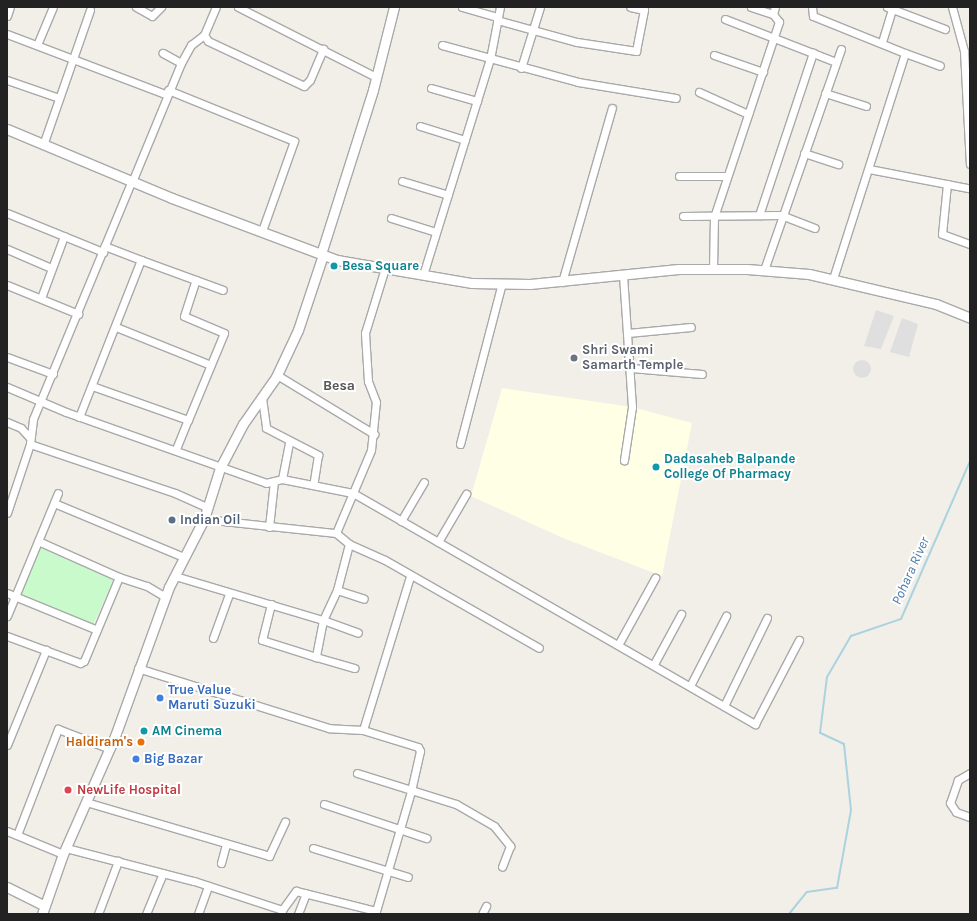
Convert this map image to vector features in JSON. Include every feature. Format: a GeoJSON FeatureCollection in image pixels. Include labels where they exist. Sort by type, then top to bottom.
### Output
{"type":"FeatureCollection","features":[{"type":"Feature","properties":{"kind":"street"},"geometry":{"type":"LineString","coordinates":[[7,16],[10,7]]}},
{"type":"Feature","properties":{"kind":"street"},"geometry":{"type":"LineString","coordinates":[[37,45],[53,7]]}},
{"type":"Feature","properties":{"kind":"street"},"geometry":{"type":"LineString","coordinates":[[136,7],[152,16],[160,7]]}},
{"type":"Feature","properties":{"kind":"street"},"geometry":{"type":"LineString","coordinates":[[7,513],[41,402],[132,182],[167,92],[191,45],[204,35],[216,7]]}},
{"type":"Feature","properties":{"kind":"street"},"geometry":{"type":"LineString","coordinates":[[238,7],[376,77]]}},
{"type":"Feature","properties":{"kind":"street"},"geometry":{"type":"LineString","coordinates":[[7,887],[43,910],[65,851],[110,749],[138,668],[165,597],[174,576],[204,519],[220,468],[243,424],[277,375],[298,330],[376,77],[394,7]]}},
{"type":"Feature","properties":{"kind":"street"},"geometry":{"type":"LineString","coordinates":[[462,7],[534,30],[636,51],[644,10],[630,7]]}},
{"type":"Feature","properties":{"kind":"street"},"geometry":{"type":"LineString","coordinates":[[423,275],[490,59],[500,7]]}},
{"type":"Feature","properties":{"kind":"street"},"geometry":{"type":"LineString","coordinates":[[521,68],[540,7]]}},
{"type":"Feature","properties":{"kind":"street"},"geometry":{"type":"LineString","coordinates":[[713,269],[714,216],[779,22],[774,10],[751,7]]}},
{"type":"Feature","properties":{"kind":"street"},"geometry":{"type":"LineString","coordinates":[[812,7],[813,16],[940,66]]}},
{"type":"Feature","properties":{"kind":"street"},"geometry":{"type":"LineString","coordinates":[[952,7],[966,48],[970,164]]}},
{"type":"Feature","properties":{"kind":"street"},"geometry":{"type":"LineString","coordinates":[[882,42],[891,8],[945,29]]}},
{"type":"Feature","properties":{"kind":"street"},"geometry":{"type":"LineString","coordinates":[[42,145],[90,10]]}},
{"type":"Feature","properties":{"kind":"street"},"geometry":{"type":"LineString","coordinates":[[726,19],[836,62]]}},
{"type":"Feature","properties":{"kind":"street"},"geometry":{"type":"LineString","coordinates":[[7,34],[73,60],[167,92],[294,141],[262,231]]}},
{"type":"Feature","properties":{"kind":"street"},"geometry":{"type":"LineString","coordinates":[[204,35],[208,41],[304,86],[310,80],[323,49]]}},
{"type":"Feature","properties":{"kind":"street"},"geometry":{"type":"LineString","coordinates":[[442,44],[521,68],[578,82],[676,98]]}},
{"type":"Feature","properties":{"kind":"street"},"geometry":{"type":"LineString","coordinates":[[764,270],[841,49]]}},
{"type":"Feature","properties":{"kind":"street"},"geometry":{"type":"LineString","coordinates":[[163,52],[181,63]]}},
{"type":"Feature","properties":{"kind":"street"},"geometry":{"type":"LineString","coordinates":[[759,215],[813,53]]}},
{"type":"Feature","properties":{"kind":"street"},"geometry":{"type":"LineString","coordinates":[[832,278],[869,169],[905,53]]}},
{"type":"Feature","properties":{"kind":"street"},"geometry":{"type":"LineString","coordinates":[[714,55],[763,72]]}},
{"type":"Feature","properties":{"kind":"street"},"geometry":{"type":"LineString","coordinates":[[7,80],[59,98]]}},
{"type":"Feature","properties":{"kind":"street"},"geometry":{"type":"LineString","coordinates":[[431,88],[477,101]]}},
{"type":"Feature","properties":{"kind":"street"},"geometry":{"type":"LineString","coordinates":[[699,92],[748,114]]}},
{"type":"Feature","properties":{"kind":"street"},"geometry":{"type":"LineString","coordinates":[[825,93],[866,106]]}},
{"type":"Feature","properties":{"kind":"street"},"geometry":{"type":"LineString","coordinates":[[562,282],[612,108]]}},
{"type":"Feature","properties":{"kind":"street"},"geometry":{"type":"LineString","coordinates":[[420,126],[464,140]]}},
{"type":"Feature","properties":{"kind":"street"},"geometry":{"type":"LineString","coordinates":[[7,130],[132,182],[322,255],[385,268],[423,275],[502,283],[562,282],[623,275],[713,269],[764,270],[832,278],[936,304],[970,318]]}},
{"type":"Feature","properties":{"kind":"street"},"geometry":{"type":"LineString","coordinates":[[804,153],[838,164]]}},
{"type":"Feature","properties":{"kind":"street"},"geometry":{"type":"LineString","coordinates":[[869,169],[968,188]]}},
{"type":"Feature","properties":{"kind":"street"},"geometry":{"type":"LineString","coordinates":[[679,176],[727,176]]}},
{"type":"Feature","properties":{"kind":"street"},"geometry":{"type":"LineString","coordinates":[[402,181],[448,195]]}},
{"type":"Feature","properties":{"kind":"street"},"geometry":{"type":"LineString","coordinates":[[947,184],[942,234],[970,244]]}},
{"type":"Feature","properties":{"kind":"street"},"geometry":{"type":"LineString","coordinates":[[7,213],[64,236],[141,260],[223,290]]}},
{"type":"Feature","properties":{"kind":"street"},"geometry":{"type":"LineString","coordinates":[[682,216],[782,215],[815,228]]}},
{"type":"Feature","properties":{"kind":"street"},"geometry":{"type":"LineString","coordinates":[[391,218],[436,232]]}},
{"type":"Feature","properties":{"kind":"street"},"geometry":{"type":"LineString","coordinates":[[41,298],[64,236]]}},
{"type":"Feature","properties":{"kind":"street"},"geometry":{"type":"LineString","coordinates":[[7,249],[51,268]]}},
{"type":"Feature","properties":{"kind":"street"},"geometry":{"type":"LineString","coordinates":[[79,417],[141,260]]}},
{"type":"Feature","properties":{"kind":"street"},"geometry":{"type":"LineString","coordinates":[[336,533],[353,494],[374,434],[376,402],[367,374],[365,333],[385,268]]}},
{"type":"Feature","properties":{"kind":"street"},"geometry":{"type":"LineString","coordinates":[[623,275],[631,368],[632,407],[624,460]]}},
{"type":"Feature","properties":{"kind":"street"},"geometry":{"type":"LineString","coordinates":[[176,449],[224,333],[184,316],[196,280]]}},
{"type":"Feature","properties":{"kind":"street"},"geometry":{"type":"LineString","coordinates":[[460,444],[502,283]]}},
{"type":"Feature","properties":{"kind":"street"},"geometry":{"type":"LineString","coordinates":[[7,285],[78,314]]}},
{"type":"Feature","properties":{"kind":"street"},"geometry":{"type":"LineString","coordinates":[[116,326],[211,366]]}},
{"type":"Feature","properties":{"kind":"street"},"geometry":{"type":"LineString","coordinates":[[628,333],[691,327]]}},
{"type":"Feature","properties":{"kind":"street"},"geometry":{"type":"LineString","coordinates":[[7,357],[53,374]]}},
{"type":"Feature","properties":{"kind":"street"},"geometry":{"type":"LineString","coordinates":[[631,368],[702,374]]}},
{"type":"Feature","properties":{"kind":"street"},"geometry":{"type":"LineString","coordinates":[[277,375],[374,434]]}},
{"type":"Feature","properties":{"kind":"street"},"geometry":{"type":"LineString","coordinates":[[92,386],[188,420]]}},
{"type":"Feature","properties":{"kind":"street"},"geometry":{"type":"LineString","coordinates":[[7,387],[79,417],[176,449],[220,468],[266,482],[282,479],[353,494],[654,664],[755,724],[799,640]]}},
{"type":"Feature","properties":{"kind":"street"},"geometry":{"type":"LineString","coordinates":[[262,398],[266,428],[289,443],[318,455],[314,485]]}},
{"type":"Feature","properties":{"kind":"street"},"geometry":{"type":"LineString","coordinates":[[7,422],[22,428],[29,441],[175,493],[207,507]]}},
{"type":"Feature","properties":{"kind":"street"},"geometry":{"type":"LineString","coordinates":[[282,479],[289,443]]}},
{"type":"Feature","properties":{"kind":"street"},"geometry":{"type":"LineString","coordinates":[[270,527],[274,481]]}},
{"type":"Feature","properties":{"kind":"street"},"geometry":{"type":"LineString","coordinates":[[401,521],[424,482]]}},
{"type":"Feature","properties":{"kind":"street"},"geometry":{"type":"LineString","coordinates":[[7,616],[58,493]]}},
{"type":"Feature","properties":{"kind":"street"},"geometry":{"type":"LineString","coordinates":[[438,542],[466,494]]}},
{"type":"Feature","properties":{"kind":"street"},"geometry":{"type":"LineString","coordinates":[[54,503],[184,558]]}},
{"type":"Feature","properties":{"kind":"street"},"geometry":{"type":"LineString","coordinates":[[204,519],[336,533],[349,544],[385,560],[410,576],[539,648]]}},
{"type":"Feature","properties":{"kind":"street"},"geometry":{"type":"LineString","coordinates":[[38,541],[119,577],[147,586],[165,597]]}},
{"type":"Feature","properties":{"kind":"street"},"geometry":{"type":"LineString","coordinates":[[316,657],[323,620],[337,590],[349,544]]}},
{"type":"Feature","properties":{"kind":"street"},"geometry":{"type":"LineString","coordinates":[[174,576],[229,594],[271,604],[323,620],[358,633]]}},
{"type":"Feature","properties":{"kind":"street"},"geometry":{"type":"LineString","coordinates":[[363,730],[410,576]]}},
{"type":"Feature","properties":{"kind":"street"},"geometry":{"type":"LineString","coordinates":[[7,636],[46,650],[84,661],[119,577]]}},
{"type":"Feature","properties":{"kind":"street"},"geometry":{"type":"LineString","coordinates":[[618,645],[655,578]]}},
{"type":"Feature","properties":{"kind":"street"},"geometry":{"type":"LineString","coordinates":[[337,590],[364,599]]}},
{"type":"Feature","properties":{"kind":"street"},"geometry":{"type":"LineString","coordinates":[[7,593],[97,630]]}},
{"type":"Feature","properties":{"kind":"street"},"geometry":{"type":"LineString","coordinates":[[213,638],[229,594]]}},
{"type":"Feature","properties":{"kind":"street"},"geometry":{"type":"LineString","coordinates":[[271,604],[262,640],[354,668]]}},
{"type":"Feature","properties":{"kind":"street"},"geometry":{"type":"LineString","coordinates":[[654,664],[681,614]]}},
{"type":"Feature","properties":{"kind":"street"},"geometry":{"type":"LineString","coordinates":[[690,686],[726,616]]}},
{"type":"Feature","properties":{"kind":"street"},"geometry":{"type":"LineString","coordinates":[[724,706],[767,618]]}},
{"type":"Feature","properties":{"kind":"street"},"geometry":{"type":"LineString","coordinates":[[7,745],[46,650]]}},
{"type":"Feature","properties":{"kind":"street"},"geometry":{"type":"LineString","coordinates":[[7,831],[65,851],[118,861],[163,873],[282,910],[296,891],[306,893],[352,911],[379,913],[388,871],[411,790],[420,750],[418,746],[363,730],[329,728],[138,668]]}},
{"type":"Feature","properties":{"kind":"street"},"geometry":{"type":"LineString","coordinates":[[17,835],[58,729],[110,749]]}},
{"type":"Feature","properties":{"kind":"street"},"geometry":{"type":"LineString","coordinates":[[357,772],[456,804],[494,826],[510,846],[502,867]]}},
{"type":"Feature","properties":{"kind":"street"},"geometry":{"type":"LineString","coordinates":[[970,774],[958,780],[950,803],[956,812],[970,817]]}},
{"type":"Feature","properties":{"kind":"street"},"geometry":{"type":"LineString","coordinates":[[86,802],[269,856],[285,822]]}},
{"type":"Feature","properties":{"kind":"street"},"geometry":{"type":"LineString","coordinates":[[324,804],[400,831],[426,838]]}},
{"type":"Feature","properties":{"kind":"street"},"geometry":{"type":"LineString","coordinates":[[221,863],[226,844]]}},
{"type":"Feature","properties":{"kind":"street"},"geometry":{"type":"LineString","coordinates":[[313,848],[408,878]]}},
{"type":"Feature","properties":{"kind":"street"},"geometry":{"type":"LineString","coordinates":[[98,914],[118,861]]}},
{"type":"Feature","properties":{"kind":"street"},"geometry":{"type":"LineString","coordinates":[[146,914],[163,873]]}},
{"type":"Feature","properties":{"kind":"street"},"geometry":{"type":"LineString","coordinates":[[198,914],[208,886]]}},
{"type":"Feature","properties":{"kind":"street"},"geometry":{"type":"LineString","coordinates":[[298,914],[306,893]]}},
{"type":"Feature","properties":{"kind":"shaded area"},"geometry":{"type":"Polygon","coordinates":[[[876,310],[894,316],[881,349],[864,346],[876,310]]]}},
{"type":"Feature","properties":{"kind":"shaded area"},"geometry":{"type":"Polygon","coordinates":[[[902,318],[918,324],[909,357],[890,352],[902,318]]]}},
{"type":"Feature","properties":{"kind":"shaded area"},"geometry":{"type":"Polygon","coordinates":[[[858,360],[866,360],[871,365],[869,376],[866,378],[858,378],[853,373],[853,365],[858,360]]]}},
{"type":"Feature","properties":{"kind":"shaded area"},"geometry":{"type":"Polygon","coordinates":[[[502,388],[632,407],[692,423],[662,576],[563,538],[471,496],[502,388]]]}},
{"type":"Feature","properties":{"kind":"green space"},"geometry":{"type":"Polygon","coordinates":[[[40,548],[114,579],[93,625],[21,596],[40,548]]]}},
{"type":"Feature","properties":{"kind":"waterway","name":"Pohara River"},"geometry":{"type":"LineString","coordinates":[[789,914],[807,892],[837,888],[851,810],[844,744],[820,733],[827,677],[851,636],[901,619],[970,461]]}},
{"type":"Feature","properties":{"kind":"place","name":"Besa Square"},"geometry":{"type":"Point","coordinates":[334,266]}},
{"type":"Feature","properties":{"kind":"place","name":"Shri Swami Samarth Temple"},"geometry":{"type":"Point","coordinates":[574,358]}},
{"type":"Feature","properties":{"kind":"place","name":"Dadasaheb Balpande College Of Pharmacy"},"geometry":{"type":"Point","coordinates":[656,467]}},
{"type":"Feature","properties":{"kind":"place","name":"Indian Oil"},"geometry":{"type":"Point","coordinates":[172,520]}},
{"type":"Feature","properties":{"kind":"place","name":"True Value Maruti Suzuki"},"geometry":{"type":"Point","coordinates":[160,698]}},
{"type":"Feature","properties":{"kind":"place","name":"AM Cinema"},"geometry":{"type":"Point","coordinates":[144,731]}},
{"type":"Feature","properties":{"kind":"place","name":"Haldiram's"},"geometry":{"type":"Point","coordinates":[141,742]}},
{"type":"Feature","properties":{"kind":"place","name":"Big Bazar"},"geometry":{"type":"Point","coordinates":[136,759]}},
{"type":"Feature","properties":{"kind":"place","name":"NewLife Hospital"},"geometry":{"type":"Point","coordinates":[68,790]}},
{"type":"Feature","properties":{"kind":"district","name":"Besa"},"geometry":{"type":"Point","coordinates":[339,386]}}]}
